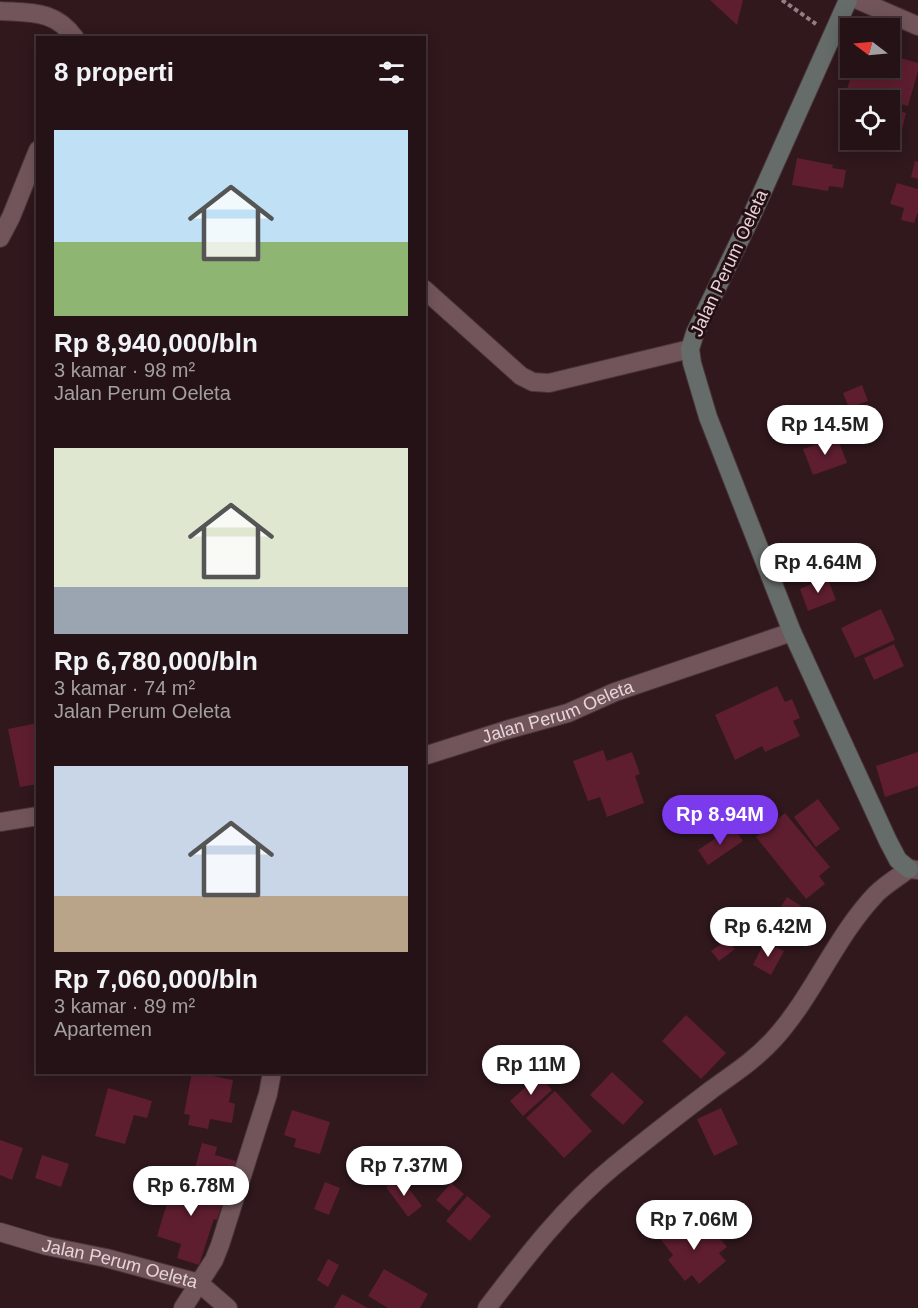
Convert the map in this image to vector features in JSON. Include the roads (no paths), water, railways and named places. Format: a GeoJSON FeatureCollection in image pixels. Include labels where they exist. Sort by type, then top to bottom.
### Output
{"type":"FeatureCollection","features":[{"type":"Feature","properties":{"kind":"street","name":"Jalan Perum Oeleta"},"geometry":{"type":"LineString","coordinates":[[848,0],[752,214],[695,333],[690,349],[696,380],[708,417],[792,632],[888,842],[898,860],[913,869]]}},
{"type":"Feature","properties":{"kind":"street"},"geometry":{"type":"LineString","coordinates":[[858,0],[918,26]]}},
{"type":"Feature","properties":{"kind":"street"},"geometry":{"type":"LineString","coordinates":[[0,11],[48,16],[65,24],[74,36]]}},
{"type":"Feature","properties":{"kind":"street"},"geometry":{"type":"LineString","coordinates":[[0,238],[36,155]]}},
{"type":"Feature","properties":{"kind":"street"},"geometry":{"type":"LineString","coordinates":[[426,291],[521,376],[541,384],[690,349]]}},
{"type":"Feature","properties":{"kind":"street","name":"Jalan Perum Oeleta"},"geometry":{"type":"LineString","coordinates":[[426,755],[568,713],[615,692],[792,632]]}},
{"type":"Feature","properties":{"kind":"street"},"geometry":{"type":"LineString","coordinates":[[0,822],[36,816]]}},
{"type":"Feature","properties":{"kind":"street"},"geometry":{"type":"LineString","coordinates":[[487,1308],[538,1241],[574,1202],[655,1134],[753,1060],[775,1038],[798,1009],[859,913],[878,892],[913,869]]}},
{"type":"Feature","properties":{"kind":"street","name":"Jalan Perum Oeleta"},"geometry":{"type":"LineString","coordinates":[[0,1232],[47,1246],[106,1258],[200,1283],[214,1260],[223,1238],[268,1094],[272,1074]]}},
{"type":"Feature","properties":{"kind":"street"},"geometry":{"type":"LineString","coordinates":[[183,1308],[200,1283],[228,1308]]}}]}
